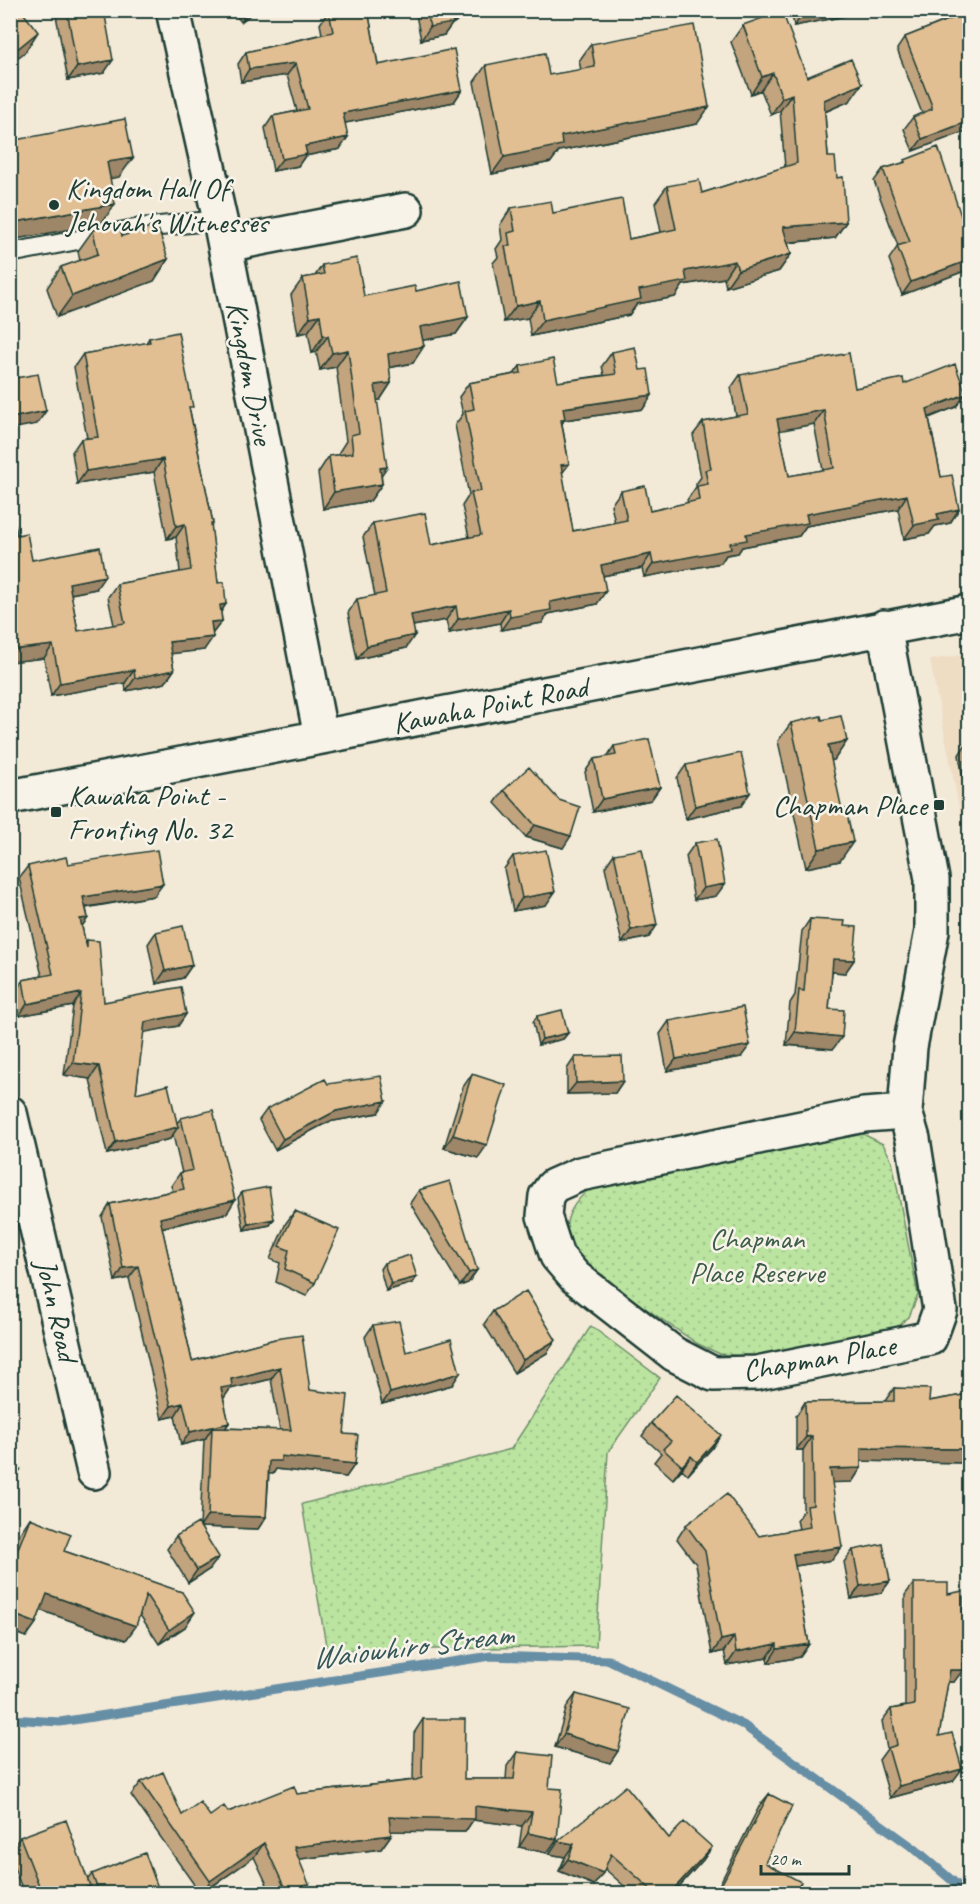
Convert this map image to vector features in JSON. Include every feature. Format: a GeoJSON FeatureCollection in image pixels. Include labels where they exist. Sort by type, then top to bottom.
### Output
{"type":"FeatureCollection","features":[{"type":"Feature","properties":{"kind":"street","name":"Kingdom Drive"},"geometry":{"type":"LineString","coordinates":[[173,10],[223,232],[321,737]]}},
{"type":"Feature","properties":{"kind":"street"},"geometry":{"type":"LineString","coordinates":[[223,232],[406,210]]}},
{"type":"Feature","properties":{"kind":"street","name":"Kawaha Point Road"},"geometry":{"type":"LineString","coordinates":[[10,797],[969,612]]}},
{"type":"Feature","properties":{"kind":"street","name":"Chapman Place"},"geometry":{"type":"LineString","coordinates":[[884,627],[932,879],[932,931],[910,1047],[905,1112],[913,1139],[940,1310],[930,1338],[757,1373],[713,1374],[674,1354],[575,1277],[557,1256],[544,1216],[546,1196],[554,1186],[580,1174],[864,1115],[905,1112]]}},
{"type":"Feature","properties":{"kind":"street","name":"John Road"},"geometry":{"type":"LineString","coordinates":[[10,1113],[94,1472]]}},
{"type":"Feature","properties":{"kind":"lane"},"geometry":{"type":"LineString","coordinates":[[10,253],[140,228],[223,232]]}},
{"type":"Feature","properties":{"kind":"shaded area"},"geometry":{"type":"Polygon","coordinates":[[[969,654],[969,841],[966,842],[930,660],[969,654]]]}},
{"type":"Feature","properties":{"kind":"green space","name":"Chapman Place Reserve"},"geometry":{"type":"Polygon","coordinates":[[[863,1134],[883,1144],[892,1161],[918,1295],[909,1317],[894,1329],[750,1357],[720,1354],[698,1344],[588,1269],[567,1243],[567,1225],[571,1211],[580,1198],[593,1186],[863,1134]]]}},
{"type":"Feature","properties":{"kind":"green space"},"geometry":{"type":"Polygon","coordinates":[[[591,1326],[660,1378],[608,1452],[596,1646],[327,1651],[302,1504],[511,1449],[591,1326]]]}},
{"type":"Feature","properties":{"kind":"building"},"geometry":{"type":"Polygon","coordinates":[[[10,10],[21,10],[38,32],[10,55],[10,10]]]}},
{"type":"Feature","properties":{"kind":"building"},"geometry":{"type":"Polygon","coordinates":[[[67,10],[104,10],[113,60],[77,67],[67,10]]]}},
{"type":"Feature","properties":{"kind":"building"},"geometry":{"type":"Polygon","coordinates":[[[368,10],[378,65],[454,49],[462,90],[343,113],[348,137],[305,146],[307,154],[282,159],[273,116],[308,109],[296,63],[249,69],[246,52],[333,32],[329,11],[368,10]]]}},
{"type":"Feature","properties":{"kind":"building"},"geometry":{"type":"Polygon","coordinates":[[[426,10],[462,10],[452,17],[453,23],[430,27],[426,10]]]}},
{"type":"Feature","properties":{"kind":"building"},"geometry":{"type":"Polygon","coordinates":[[[802,10],[819,10],[803,14],[802,10]]]}},
{"type":"Feature","properties":{"kind":"building"},"geometry":{"type":"Polygon","coordinates":[[[960,10],[969,10],[969,121],[922,139],[913,117],[932,109],[932,106],[905,37],[961,15],[960,10]]]}},
{"type":"Feature","properties":{"kind":"building"},"geometry":{"type":"Polygon","coordinates":[[[782,11],[807,77],[851,59],[862,84],[824,100],[828,157],[835,157],[837,178],[843,177],[846,222],[783,227],[791,254],[738,270],[735,261],[685,271],[687,281],[639,290],[641,299],[543,320],[540,301],[516,306],[505,246],[510,246],[508,233],[515,231],[511,208],[551,201],[553,213],[622,199],[629,239],[676,229],[667,186],[699,180],[702,193],[797,163],[792,94],[782,98],[773,73],[762,77],[743,25],[782,11]]]}},
{"type":"Feature","properties":{"kind":"building"},"geometry":{"type":"Polygon","coordinates":[[[694,25],[709,107],[561,136],[562,145],[504,157],[486,65],[545,53],[549,75],[595,67],[591,44],[694,25]]]}},
{"type":"Feature","properties":{"kind":"building","name":"Kingdom Hall Of Jehovah's Witnesses"},"geometry":{"type":"Polygon","coordinates":[[[125,119],[133,158],[107,162],[115,204],[10,223],[10,141],[125,119]]]}},
{"type":"Feature","properties":{"kind":"building"},"geometry":{"type":"Polygon","coordinates":[[[938,147],[969,240],[969,260],[911,282],[897,246],[910,242],[883,169],[906,162],[905,160],[938,147]]]}},
{"type":"Feature","properties":{"kind":"building"},"geometry":{"type":"Polygon","coordinates":[[[120,225],[122,236],[157,225],[168,259],[72,296],[61,267],[98,254],[93,230],[120,225]]]}},
{"type":"Feature","properties":{"kind":"building"},"geometry":{"type":"Polygon","coordinates":[[[357,258],[364,296],[415,286],[416,291],[461,281],[468,317],[420,327],[424,346],[388,354],[391,383],[375,385],[387,467],[380,468],[382,484],[334,492],[329,456],[353,453],[351,435],[359,433],[348,350],[332,353],[328,336],[323,336],[320,315],[310,317],[303,278],[324,274],[322,265],[357,258]]]}},
{"type":"Feature","properties":{"kind":"building"},"geometry":{"type":"Polygon","coordinates":[[[178,332],[193,407],[189,407],[213,523],[211,523],[218,583],[224,582],[226,604],[220,605],[222,621],[211,622],[213,637],[169,642],[174,670],[135,678],[134,670],[60,683],[53,645],[10,650],[10,503],[17,535],[27,533],[32,560],[100,547],[105,576],[69,583],[78,631],[125,623],[117,584],[191,570],[185,524],[176,526],[163,459],[86,471],[81,439],[98,437],[83,354],[150,342],[149,338],[178,332]]]}},
{"type":"Feature","properties":{"kind":"building"},"geometry":{"type":"Polygon","coordinates":[[[635,347],[640,370],[648,369],[652,395],[563,408],[565,419],[561,420],[569,464],[561,465],[573,531],[627,520],[621,491],[645,486],[650,511],[699,500],[697,486],[708,484],[705,470],[711,469],[703,422],[748,414],[740,375],[849,353],[855,388],[903,378],[904,384],[955,364],[966,394],[927,409],[941,477],[952,475],[959,509],[937,514],[939,520],[914,525],[907,495],[806,514],[808,523],[746,534],[747,540],[730,543],[731,549],[653,564],[651,554],[601,565],[606,591],[550,602],[551,610],[510,617],[509,609],[458,619],[456,606],[411,615],[415,635],[367,646],[357,599],[386,593],[373,523],[425,513],[431,545],[481,535],[471,493],[481,491],[465,411],[474,409],[469,383],[521,373],[520,366],[553,359],[558,382],[616,374],[612,352],[635,347]],[[824,410],[777,419],[789,476],[834,468],[824,410]]]}},
{"type":"Feature","properties":{"kind":"building"},"geometry":{"type":"Polygon","coordinates":[[[38,374],[46,411],[10,418],[10,379],[38,374]]]}},
{"type":"Feature","properties":{"kind":"building"},"geometry":{"type":"Polygon","coordinates":[[[821,716],[822,720],[841,716],[847,741],[828,745],[842,810],[846,809],[853,842],[819,849],[791,723],[821,716]]]}},
{"type":"Feature","properties":{"kind":"building"},"geometry":{"type":"Polygon","coordinates":[[[649,739],[660,787],[602,799],[594,759],[616,755],[614,746],[649,739]]]}},
{"type":"Feature","properties":{"kind":"building"},"geometry":{"type":"Polygon","coordinates":[[[741,753],[750,793],[695,806],[686,765],[741,753]]]}},
{"type":"Feature","properties":{"kind":"building"},"geometry":{"type":"Polygon","coordinates":[[[529,767],[559,800],[580,807],[571,836],[535,825],[504,790],[529,767]]]}},
{"type":"Feature","properties":{"kind":"building"},"geometry":{"type":"Polygon","coordinates":[[[717,839],[725,884],[703,888],[695,843],[717,839]]]}},
{"type":"Feature","properties":{"kind":"building"},"geometry":{"type":"Polygon","coordinates":[[[642,849],[657,925],[631,930],[614,854],[642,849]]]}},
{"type":"Feature","properties":{"kind":"building"},"geometry":{"type":"Polygon","coordinates":[[[157,850],[163,884],[83,897],[88,918],[80,919],[87,948],[87,940],[99,941],[104,1002],[181,987],[186,1014],[145,1022],[136,1093],[168,1085],[178,1127],[116,1142],[99,1066],[73,1063],[81,993],[27,1004],[23,980],[53,974],[28,866],[66,857],[68,864],[157,850]]]}},
{"type":"Feature","properties":{"kind":"building"},"geometry":{"type":"Polygon","coordinates":[[[546,850],[555,892],[522,898],[513,856],[546,850]]]}},
{"type":"Feature","properties":{"kind":"building"},"geometry":{"type":"Polygon","coordinates":[[[810,919],[845,921],[844,926],[857,927],[854,960],[833,959],[829,1009],[844,1010],[842,1037],[795,1032],[799,990],[804,991],[810,919]]]}},
{"type":"Feature","properties":{"kind":"building"},"geometry":{"type":"Polygon","coordinates":[[[183,926],[192,965],[165,971],[156,932],[183,926]]]}},
{"type":"Feature","properties":{"kind":"building"},"geometry":{"type":"Polygon","coordinates":[[[743,1007],[750,1045],[676,1059],[669,1021],[743,1007]]]}},
{"type":"Feature","properties":{"kind":"building"},"geometry":{"type":"Polygon","coordinates":[[[562,1010],[568,1033],[542,1039],[537,1016],[562,1010]]]}},
{"type":"Feature","properties":{"kind":"building"},"geometry":{"type":"Polygon","coordinates":[[[622,1056],[623,1081],[576,1083],[575,1057],[622,1056]]]}},
{"type":"Feature","properties":{"kind":"building"},"geometry":{"type":"Polygon","coordinates":[[[472,1074],[506,1085],[487,1145],[453,1135],[472,1074]]]}},
{"type":"Feature","properties":{"kind":"building"},"geometry":{"type":"Polygon","coordinates":[[[381,1076],[386,1101],[336,1111],[283,1139],[267,1109],[325,1079],[328,1084],[381,1076]]]}},
{"type":"Feature","properties":{"kind":"building"},"geometry":{"type":"Polygon","coordinates":[[[213,1110],[235,1200],[160,1218],[192,1361],[275,1339],[302,1335],[310,1390],[348,1395],[344,1434],[358,1435],[355,1464],[281,1456],[281,1461],[269,1461],[266,1517],[208,1515],[212,1428],[291,1430],[280,1367],[231,1379],[232,1386],[221,1388],[229,1423],[190,1432],[183,1403],[171,1406],[138,1266],[123,1268],[110,1204],[184,1189],[180,1173],[193,1170],[181,1118],[213,1110]]]}},
{"type":"Feature","properties":{"kind":"building"},"geometry":{"type":"Polygon","coordinates":[[[450,1181],[477,1270],[469,1273],[419,1190],[450,1181]]]}},
{"type":"Feature","properties":{"kind":"building"},"geometry":{"type":"Polygon","coordinates":[[[269,1187],[274,1219],[248,1224],[242,1192],[269,1187]]]}},
{"type":"Feature","properties":{"kind":"building"},"geometry":{"type":"Polygon","coordinates":[[[295,1211],[339,1230],[315,1283],[285,1269],[289,1250],[279,1246],[295,1211]]]}},
{"type":"Feature","properties":{"kind":"building"},"geometry":{"type":"Polygon","coordinates":[[[410,1255],[417,1277],[391,1284],[384,1263],[410,1255]]]}},
{"type":"Feature","properties":{"kind":"building"},"geometry":{"type":"Polygon","coordinates":[[[526,1291],[556,1340],[523,1360],[493,1311],[526,1291]]]}},
{"type":"Feature","properties":{"kind":"building"},"geometry":{"type":"Polygon","coordinates":[[[399,1321],[406,1352],[451,1339],[460,1373],[390,1393],[373,1325],[399,1321]]]}},
{"type":"Feature","properties":{"kind":"building"},"geometry":{"type":"Polygon","coordinates":[[[894,1388],[930,1389],[929,1401],[969,1394],[969,1449],[861,1448],[861,1468],[830,1469],[842,1547],[793,1554],[809,1644],[777,1649],[777,1644],[736,1652],[734,1637],[721,1640],[705,1551],[686,1525],[727,1494],[759,1536],[810,1527],[807,1506],[813,1505],[812,1436],[806,1437],[805,1402],[894,1401],[894,1388]]]}},
{"type":"Feature","properties":{"kind":"building"},"geometry":{"type":"Polygon","coordinates":[[[676,1395],[721,1435],[697,1462],[691,1456],[682,1466],[663,1449],[671,1441],[651,1423],[676,1395]]]}},
{"type":"Feature","properties":{"kind":"building"},"geometry":{"type":"Polygon","coordinates":[[[10,1450],[20,1470],[10,1474],[10,1450]]]}},
{"type":"Feature","properties":{"kind":"building"},"geometry":{"type":"Polygon","coordinates":[[[30,1518],[71,1534],[64,1551],[182,1592],[195,1612],[169,1630],[146,1595],[136,1626],[47,1594],[36,1623],[10,1613],[10,1552],[16,1554],[30,1518]]]}},
{"type":"Feature","properties":{"kind":"building"},"geometry":{"type":"Polygon","coordinates":[[[198,1523],[219,1557],[197,1570],[176,1536],[198,1523]]]}},
{"type":"Feature","properties":{"kind":"building"},"geometry":{"type":"Polygon","coordinates":[[[883,1544],[890,1581],[860,1586],[853,1550],[883,1544]]]}},
{"type":"Feature","properties":{"kind":"building"},"geometry":{"type":"Polygon","coordinates":[[[914,1583],[948,1583],[948,1594],[963,1591],[963,1670],[950,1670],[939,1736],[952,1733],[962,1769],[899,1786],[888,1748],[897,1745],[891,1709],[914,1705],[914,1583]]]}},
{"type":"Feature","properties":{"kind":"building"},"geometry":{"type":"Polygon","coordinates":[[[576,1694],[630,1709],[618,1751],[564,1734],[576,1694]]]}},
{"type":"Feature","properties":{"kind":"building"},"geometry":{"type":"Polygon","coordinates":[[[423,1719],[465,1719],[464,1779],[514,1779],[517,1752],[552,1756],[549,1788],[562,1789],[557,1839],[528,1833],[532,1812],[475,1806],[475,1819],[389,1817],[391,1835],[294,1847],[309,1884],[287,1893],[264,1843],[210,1881],[141,1782],[163,1772],[182,1815],[200,1802],[210,1816],[224,1806],[228,1812],[294,1786],[297,1794],[416,1780],[422,1778],[423,1719]]]}},
{"type":"Feature","properties":{"kind":"building"},"geometry":{"type":"Polygon","coordinates":[[[626,1786],[669,1838],[684,1822],[712,1847],[670,1893],[655,1893],[611,1854],[603,1873],[568,1859],[574,1844],[558,1841],[626,1786]]]}},
{"type":"Feature","properties":{"kind":"building"},"geometry":{"type":"Polygon","coordinates":[[[769,1794],[792,1806],[765,1863],[801,1882],[795,1893],[717,1893],[769,1794]]]}},
{"type":"Feature","properties":{"kind":"building"},"geometry":{"type":"Polygon","coordinates":[[[66,1820],[90,1886],[70,1893],[42,1893],[20,1837],[66,1820]]]}},
{"type":"Feature","properties":{"kind":"building"},"geometry":{"type":"Polygon","coordinates":[[[145,1853],[160,1893],[99,1893],[92,1874],[145,1853]]]}},
{"type":"Feature","properties":{"kind":"waterway","name":"Waiowhiro Stream"},"geometry":{"type":"LineString","coordinates":[[10,1719],[60,1722],[491,1656],[609,1660],[743,1725],[915,1849],[968,1894]]}},
{"type":"Feature","properties":{"kind":"place","name":"Kingdom Hall Of Jehovah's Witnesses"},"geometry":{"type":"Point","coordinates":[54,205]}},
{"type":"Feature","properties":{"kind":"place","name":"Chapman Place"},"geometry":{"type":"Point","coordinates":[939,805]}},
{"type":"Feature","properties":{"kind":"place","name":"Kawaha Point - Fronting No. 32"},"geometry":{"type":"Point","coordinates":[56,812]}}]}
